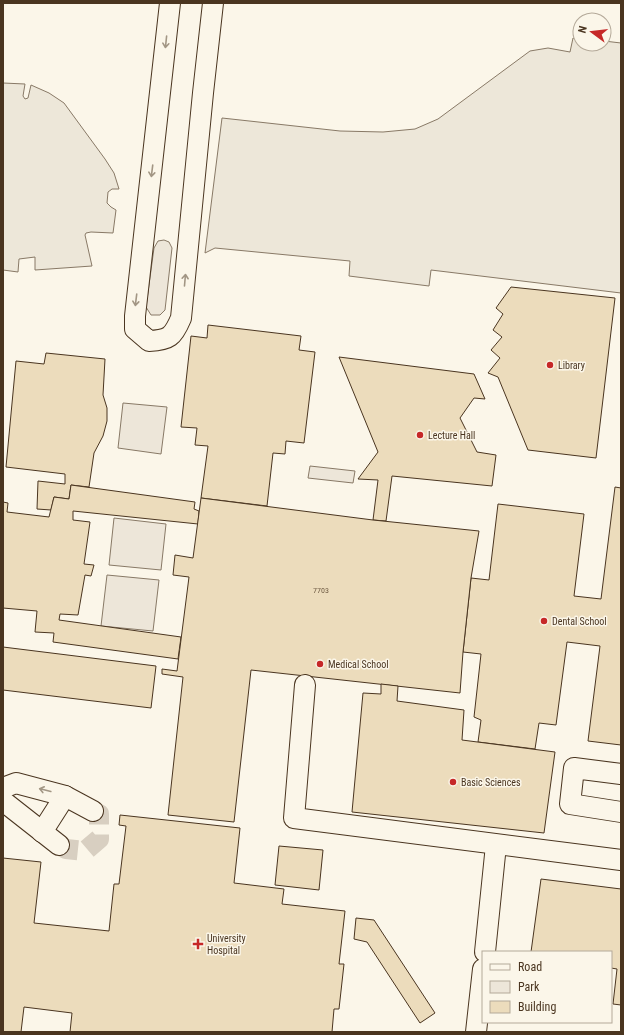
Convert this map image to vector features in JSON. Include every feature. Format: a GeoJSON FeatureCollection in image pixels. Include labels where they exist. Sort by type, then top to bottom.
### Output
{"type":"FeatureCollection","features":[{"type":"Feature","properties":{"kind":"lane"},"geometry":{"type":"LineString","coordinates":[[170,3],[135,316],[135,329],[149,341],[164,340],[176,331],[181,318],[213,3]]}},
{"type":"Feature","properties":{"kind":"lane"},"geometry":{"type":"LineString","coordinates":[[305,686],[294,818],[621,860]]}},
{"type":"Feature","properties":{"kind":"lane"},"geometry":{"type":"LineString","coordinates":[[621,774],[574,768],[570,804],[621,812]]}},
{"type":"Feature","properties":{"kind":"lane"},"geometry":{"type":"LineString","coordinates":[[3,788],[16,783],[65,796],[93,811]]}},
{"type":"Feature","properties":{"kind":"lane"},"geometry":{"type":"LineString","coordinates":[[42,832],[65,796]]}},
{"type":"Feature","properties":{"kind":"lane"},"geometry":{"type":"LineString","coordinates":[[3,801],[59,845]]}},
{"type":"Feature","properties":{"kind":"lane"},"geometry":{"type":"LineString","coordinates":[[485,951],[496,845]]}},
{"type":"Feature","properties":{"kind":"lane"},"geometry":{"type":"LineString","coordinates":[[476,1032],[482,978]]}},
{"type":"Feature","properties":{"kind":"green space"},"geometry":{"type":"Polygon","coordinates":[[[164,240],[169,242],[172,248],[165,310],[160,315],[151,315],[146,307],[154,248],[158,241],[164,240]]]}},
{"type":"Feature","properties":{"kind":"green space"},"geometry":{"type":"Polygon","coordinates":[[[123,403],[167,407],[161,454],[118,448],[123,403]]]}},
{"type":"Feature","properties":{"kind":"green space"},"geometry":{"type":"Polygon","coordinates":[[[310,466],[355,471],[353,483],[308,478],[310,466]]]}},
{"type":"Feature","properties":{"kind":"green space"},"geometry":{"type":"Polygon","coordinates":[[[114,518],[166,524],[161,570],[109,565],[114,518]]]}},
{"type":"Feature","properties":{"kind":"green space"},"geometry":{"type":"Polygon","coordinates":[[[107,575],[159,580],[153,631],[101,626],[107,575]]]}},
{"type":"Feature","properties":{"kind":"shaded area"},"geometry":{"type":"Polygon","coordinates":[[[612,42],[621,43],[621,293],[431,270],[429,286],[349,276],[350,261],[215,248],[205,253],[222,118],[340,131],[383,132],[415,129],[438,119],[530,51],[548,48],[570,52],[572,43],[572,52],[612,52],[612,42]]]}},
{"type":"Feature","properties":{"kind":"shaded area"},"geometry":{"type":"Polygon","coordinates":[[[3,83],[25,84],[23,96],[25,99],[28,98],[31,85],[49,93],[64,103],[114,173],[119,189],[112,189],[108,192],[107,203],[116,210],[113,233],[91,232],[86,233],[85,235],[92,266],[35,270],[35,257],[19,259],[18,272],[3,270],[3,83]]]}},
{"type":"Feature","properties":{"kind":"building","name":"Library"},"geometry":{"type":"Polygon","coordinates":[[[511,287],[615,298],[596,458],[528,450],[498,377],[488,373],[500,358],[491,350],[502,337],[493,330],[503,314],[496,308],[511,287]]]}},
{"type":"Feature","properties":{"kind":"building"},"geometry":{"type":"Polygon","coordinates":[[[208,325],[301,336],[299,350],[315,352],[304,443],[286,441],[285,454],[273,453],[267,506],[201,498],[208,446],[195,445],[197,428],[181,427],[191,336],[207,338],[208,325]]]}},
{"type":"Feature","properties":{"kind":"building"},"geometry":{"type":"Polygon","coordinates":[[[46,353],[105,359],[103,395],[107,408],[107,421],[103,436],[94,453],[89,487],[71,485],[69,499],[54,497],[51,510],[37,509],[38,481],[65,484],[65,474],[6,467],[16,361],[44,364],[46,353]]]}},
{"type":"Feature","properties":{"kind":"building","name":"Lecture Hall"},"geometry":{"type":"Polygon","coordinates":[[[339,357],[474,374],[485,399],[474,398],[460,418],[477,452],[496,455],[492,486],[392,476],[386,521],[373,520],[378,480],[358,479],[378,452],[339,357]]]}},
{"type":"Feature","properties":{"kind":"building"},"geometry":{"type":"Polygon","coordinates":[[[71,485],[195,502],[194,509],[199,511],[198,524],[73,511],[73,520],[90,522],[84,564],[94,565],[91,576],[85,575],[78,615],[60,614],[59,620],[181,637],[178,659],[53,642],[54,633],[35,632],[37,611],[3,608],[3,502],[8,503],[7,512],[49,517],[54,497],[69,499],[71,485]]]}},
{"type":"Feature","properties":{"kind":"building","name":"Dental School"},"geometry":{"type":"Polygon","coordinates":[[[615,487],[621,488],[621,745],[588,741],[600,646],[567,642],[556,725],[539,723],[535,749],[478,742],[481,720],[474,717],[481,654],[463,652],[471,578],[489,580],[498,504],[584,514],[574,596],[601,599],[615,487]]]}},
{"type":"Feature","properties":{"kind":"building","name":"Medical School"},"geometry":{"type":"Polygon","coordinates":[[[201,498],[373,520],[479,531],[471,578],[460,693],[251,670],[234,822],[168,815],[183,677],[162,674],[162,669],[177,671],[189,577],[173,575],[175,555],[193,558],[201,498]]]}},
{"type":"Feature","properties":{"kind":"building"},"geometry":{"type":"Polygon","coordinates":[[[3,647],[156,666],[151,708],[3,690],[3,647]]]}},
{"type":"Feature","properties":{"kind":"building","name":"Basic Sciences"},"geometry":{"type":"Polygon","coordinates":[[[381,684],[398,686],[397,701],[464,710],[462,740],[555,752],[544,833],[352,812],[363,693],[381,694],[381,684]]]}},
{"type":"Feature","properties":{"kind":"building","name":"University Hospital"},"geometry":{"type":"Polygon","coordinates":[[[120,815],[240,828],[234,883],[284,889],[282,904],[345,911],[339,964],[344,964],[339,1009],[334,1009],[332,1032],[70,1032],[72,1013],[24,1007],[21,1032],[3,1032],[3,858],[41,862],[34,923],[109,931],[114,884],[119,884],[126,826],[119,825],[120,815]]]}},
{"type":"Feature","properties":{"kind":"building"},"geometry":{"type":"Polygon","coordinates":[[[279,846],[323,850],[319,890],[275,885],[279,846]]]}},
{"type":"Feature","properties":{"kind":"building"},"geometry":{"type":"Polygon","coordinates":[[[541,879],[621,889],[621,1005],[613,1004],[617,969],[612,968],[612,951],[531,951],[541,879]]]}},
{"type":"Feature","properties":{"kind":"building"},"geometry":{"type":"Polygon","coordinates":[[[356,918],[374,920],[435,1013],[420,1023],[367,942],[354,939],[356,918]]]}},
{"type":"Feature","properties":{"kind":"tunnel"},"geometry":{"type":"LineString","coordinates":[[59,845],[66,849],[85,851],[99,839],[99,814],[93,811]]}},
{"type":"Feature","properties":{"kind":"place","name":"Library"},"geometry":{"type":"Point","coordinates":[550,365]}},
{"type":"Feature","properties":{"kind":"place","name":"Lecture Hall"},"geometry":{"type":"Point","coordinates":[420,435]}},
{"type":"Feature","properties":{"kind":"place","name":"Dental School"},"geometry":{"type":"Point","coordinates":[544,621]}},
{"type":"Feature","properties":{"kind":"place","name":"Medical School"},"geometry":{"type":"Point","coordinates":[320,664]}},
{"type":"Feature","properties":{"kind":"place","name":"Basic Sciences"},"geometry":{"type":"Point","coordinates":[453,782]}},
{"type":"Feature","properties":{"kind":"place","name":"University Hospital"},"geometry":{"type":"Point","coordinates":[198,944]}}]}
